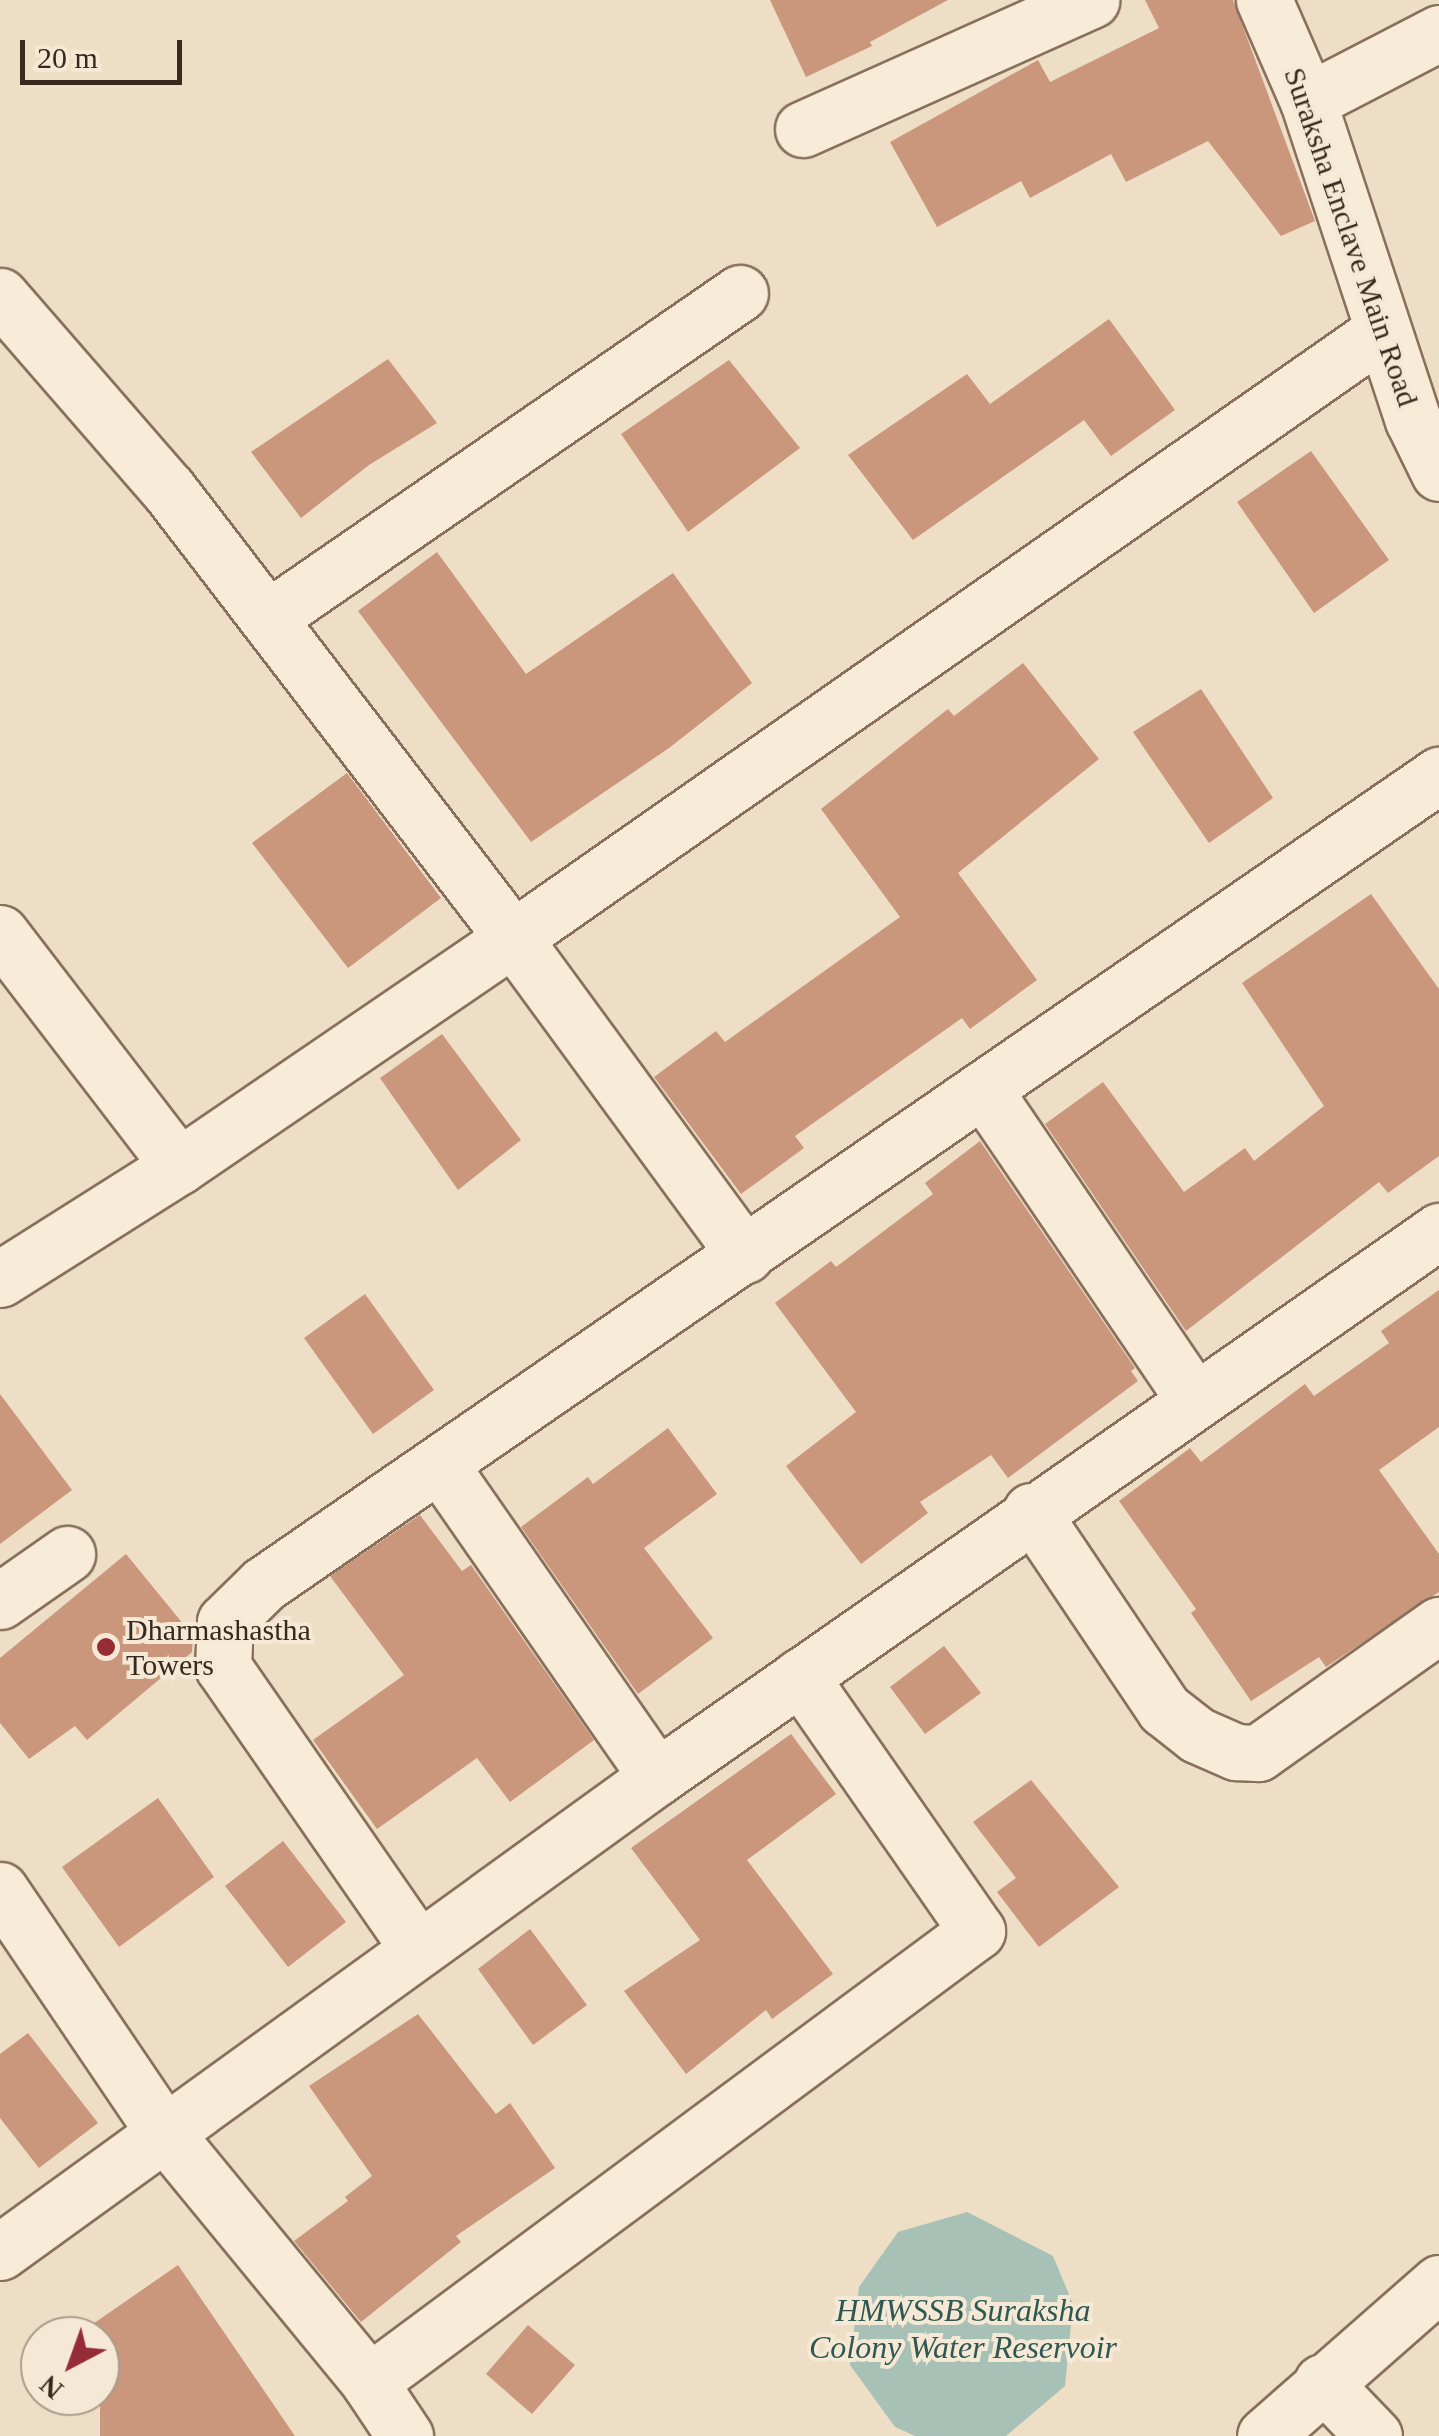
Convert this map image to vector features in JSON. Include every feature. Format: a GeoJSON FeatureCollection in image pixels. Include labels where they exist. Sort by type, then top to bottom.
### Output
{"type":"FeatureCollection","features":[{"type":"Feature","properties":{"kind":"street"},"geometry":{"type":"LineString","coordinates":[[803,129],[1092,0]]}},
{"type":"Feature","properties":{"kind":"street","name":"Suraksha Enclave Main Road"},"geometry":{"type":"LineString","coordinates":[[1264,0],[1308,100],[1382,331],[1426,413],[1439,473]]}},
{"type":"Feature","properties":{"kind":"street"},"geometry":{"type":"LineString","coordinates":[[1308,100],[1439,33]]}},
{"type":"Feature","properties":{"kind":"street"},"geometry":{"type":"LineString","coordinates":[[268,618],[740,293]]}},
{"type":"Feature","properties":{"kind":"street"},"geometry":{"type":"LineString","coordinates":[[0,296],[168,490],[268,618],[512,938],[745,1255]]}},
{"type":"Feature","properties":{"kind":"street"},"geometry":{"type":"LineString","coordinates":[[0,1280],[179,1166],[512,938],[1382,331]]}},
{"type":"Feature","properties":{"kind":"street"},"geometry":{"type":"LineString","coordinates":[[417,1947],[223,1668],[226,1622],[264,1584],[1439,775]]}},
{"type":"Feature","properties":{"kind":"street"},"geometry":{"type":"LineString","coordinates":[[0,933],[179,1166]]}},
{"type":"Feature","properties":{"kind":"street"},"geometry":{"type":"LineString","coordinates":[[983,1090],[1194,1398]]}},
{"type":"Feature","properties":{"kind":"street"},"geometry":{"type":"LineString","coordinates":[[0,2252],[656,1777],[1194,1398],[1439,1231]]}},
{"type":"Feature","properties":{"kind":"street"},"geometry":{"type":"LineString","coordinates":[[440,1465],[656,1777]]}},
{"type":"Feature","properties":{"kind":"street"},"geometry":{"type":"LineString","coordinates":[[1032,1511],[1164,1710],[1197,1734],[1236,1752],[1258,1753],[1439,1625]]}},
{"type":"Feature","properties":{"kind":"street"},"geometry":{"type":"LineString","coordinates":[[0,1600],[67,1554]]}},
{"type":"Feature","properties":{"kind":"street"},"geometry":{"type":"LineString","coordinates":[[369,2382],[978,1930],[800,1676]]}},
{"type":"Feature","properties":{"kind":"street"},"geometry":{"type":"LineString","coordinates":[[0,1890],[164,2132],[369,2382],[405,2436]]}},
{"type":"Feature","properties":{"kind":"street"},"geometry":{"type":"LineString","coordinates":[[1264,2436],[1439,2283]]}},
{"type":"Feature","properties":{"kind":"street"},"geometry":{"type":"LineString","coordinates":[[1322,2382],[1374,2436]]}},
{"type":"Feature","properties":{"kind":"water","name":"HMWSSB Suraksha Colony Water Reservoir"},"geometry":{"type":"Polygon","coordinates":[[[967,2212],[1053,2256],[1073,2304],[1065,2386],[1006,2436],[915,2436],[895,2427],[850,2365],[859,2287],[898,2232],[967,2212]]]}},
{"type":"Feature","properties":{"kind":"building"},"geometry":{"type":"Polygon","coordinates":[[[770,0],[948,0],[870,42],[872,46],[806,77],[770,0]]]}},
{"type":"Feature","properties":{"kind":"building"},"geometry":{"type":"Polygon","coordinates":[[[1145,0],[1233,0],[1315,221],[1281,236],[1208,141],[1126,182],[1111,154],[1030,198],[1021,181],[937,227],[890,142],[1038,60],[1050,82],[1159,28],[1145,0]]]}},
{"type":"Feature","properties":{"kind":"building"},"geometry":{"type":"Polygon","coordinates":[[[1109,319],[1175,410],[1111,456],[1084,420],[913,540],[848,455],[967,374],[990,404],[1109,319]]]}},
{"type":"Feature","properties":{"kind":"building"},"geometry":{"type":"Polygon","coordinates":[[[388,359],[437,423],[369,465],[301,518],[251,452],[388,359]]]}},
{"type":"Feature","properties":{"kind":"building"},"geometry":{"type":"Polygon","coordinates":[[[729,360],[800,448],[688,532],[621,434],[729,360]]]}},
{"type":"Feature","properties":{"kind":"building"},"geometry":{"type":"Polygon","coordinates":[[[1311,451],[1389,560],[1314,613],[1237,502],[1311,451]]]}},
{"type":"Feature","properties":{"kind":"building"},"geometry":{"type":"Polygon","coordinates":[[[437,552],[526,674],[673,573],[752,683],[669,748],[531,842],[358,611],[437,552]]]}},
{"type":"Feature","properties":{"kind":"building"},"geometry":{"type":"Polygon","coordinates":[[[1023,663],[1099,759],[958,873],[1037,980],[970,1029],[962,1018],[795,1136],[804,1148],[741,1194],[654,1077],[716,1031],[725,1042],[900,917],[821,809],[948,709],[954,716],[1023,663]]]}},
{"type":"Feature","properties":{"kind":"building"},"geometry":{"type":"Polygon","coordinates":[[[1201,689],[1273,798],[1209,843],[1133,732],[1201,689]]]}},
{"type":"Feature","properties":{"kind":"building"},"geometry":{"type":"Polygon","coordinates":[[[347,773],[441,898],[348,968],[252,843],[347,773]]]}},
{"type":"Feature","properties":{"kind":"building"},"geometry":{"type":"Polygon","coordinates":[[[1371,894],[1439,989],[1439,1156],[1388,1193],[1379,1182],[1186,1331],[1045,1124],[1103,1082],[1184,1192],[1245,1148],[1254,1161],[1324,1106],[1242,983],[1371,894]]]}},
{"type":"Feature","properties":{"kind":"building"},"geometry":{"type":"Polygon","coordinates":[[[442,1034],[521,1140],[458,1190],[380,1078],[442,1034]]]}},
{"type":"Feature","properties":{"kind":"building"},"geometry":{"type":"Polygon","coordinates":[[[980,1141],[1135,1368],[1131,1371],[1138,1381],[1008,1478],[991,1455],[920,1502],[928,1513],[861,1564],[786,1466],[856,1412],[775,1303],[831,1261],[836,1267],[933,1194],[925,1183],[980,1141]]]}},
{"type":"Feature","properties":{"kind":"building"},"geometry":{"type":"Polygon","coordinates":[[[1439,1290],[1439,1427],[1379,1470],[1439,1554],[1439,1592],[1326,1667],[1319,1657],[1251,1701],[1191,1613],[1196,1609],[1119,1501],[1190,1448],[1201,1462],[1305,1384],[1314,1396],[1389,1343],[1381,1331],[1439,1290]]]}},
{"type":"Feature","properties":{"kind":"building"},"geometry":{"type":"Polygon","coordinates":[[[365,1294],[434,1390],[373,1434],[304,1338],[365,1294]]]}},
{"type":"Feature","properties":{"kind":"building"},"geometry":{"type":"Polygon","coordinates":[[[0,1394],[72,1490],[0,1544],[0,1394]]]}},
{"type":"Feature","properties":{"kind":"building"},"geometry":{"type":"Polygon","coordinates":[[[668,1428],[717,1494],[644,1548],[713,1638],[638,1694],[521,1527],[588,1477],[593,1484],[668,1428]]]}},
{"type":"Feature","properties":{"kind":"building"},"geometry":{"type":"Polygon","coordinates":[[[420,1515],[462,1571],[471,1565],[594,1740],[510,1802],[477,1758],[377,1829],[313,1740],[404,1675],[330,1576],[420,1515]]]}},
{"type":"Feature","properties":{"kind":"building","name":"Dharmashastha Towers"},"geometry":{"type":"Polygon","coordinates":[[[126,1554],[193,1636],[192,1652],[87,1740],[75,1726],[29,1759],[0,1723],[0,1658],[126,1554]]]}},
{"type":"Feature","properties":{"kind":"building"},"geometry":{"type":"Polygon","coordinates":[[[944,1646],[981,1693],[925,1734],[890,1687],[944,1646]]]}},
{"type":"Feature","properties":{"kind":"building"},"geometry":{"type":"Polygon","coordinates":[[[791,1734],[836,1794],[747,1860],[833,1974],[772,2019],[766,2010],[686,2074],[624,1991],[700,1940],[631,1848],[791,1734]]]}},
{"type":"Feature","properties":{"kind":"building"},"geometry":{"type":"Polygon","coordinates":[[[1031,1780],[1119,1887],[1039,1947],[997,1892],[1016,1878],[973,1822],[1031,1780]]]}},
{"type":"Feature","properties":{"kind":"building"},"geometry":{"type":"Polygon","coordinates":[[[158,1798],[214,1877],[119,1947],[62,1867],[158,1798]]]}},
{"type":"Feature","properties":{"kind":"building"},"geometry":{"type":"Polygon","coordinates":[[[283,1841],[346,1922],[288,1967],[225,1886],[283,1841]]]}},
{"type":"Feature","properties":{"kind":"building"},"geometry":{"type":"Polygon","coordinates":[[[530,1929],[587,2005],[533,2045],[478,1969],[530,1929]]]}},
{"type":"Feature","properties":{"kind":"building"},"geometry":{"type":"Polygon","coordinates":[[[418,2014],[496,2114],[510,2103],[555,2168],[456,2236],[461,2242],[361,2322],[294,2241],[348,2201],[345,2197],[372,2176],[309,2086],[418,2014]]]}},
{"type":"Feature","properties":{"kind":"building"},"geometry":{"type":"Polygon","coordinates":[[[28,2033],[98,2123],[39,2168],[0,2118],[0,2054],[28,2033]]]}},
{"type":"Feature","properties":{"kind":"building"},"geometry":{"type":"Polygon","coordinates":[[[178,2265],[295,2436],[100,2436],[100,2416],[120,2416],[120,2316],[104,2316],[178,2265]]]}},
{"type":"Feature","properties":{"kind":"building"},"geometry":{"type":"Polygon","coordinates":[[[528,2325],[575,2365],[532,2414],[486,2374],[528,2325]]]}},
{"type":"Feature","properties":{"kind":"place","name":"Dharmashastha Towers"},"geometry":{"type":"Point","coordinates":[106,1647]}}]}
